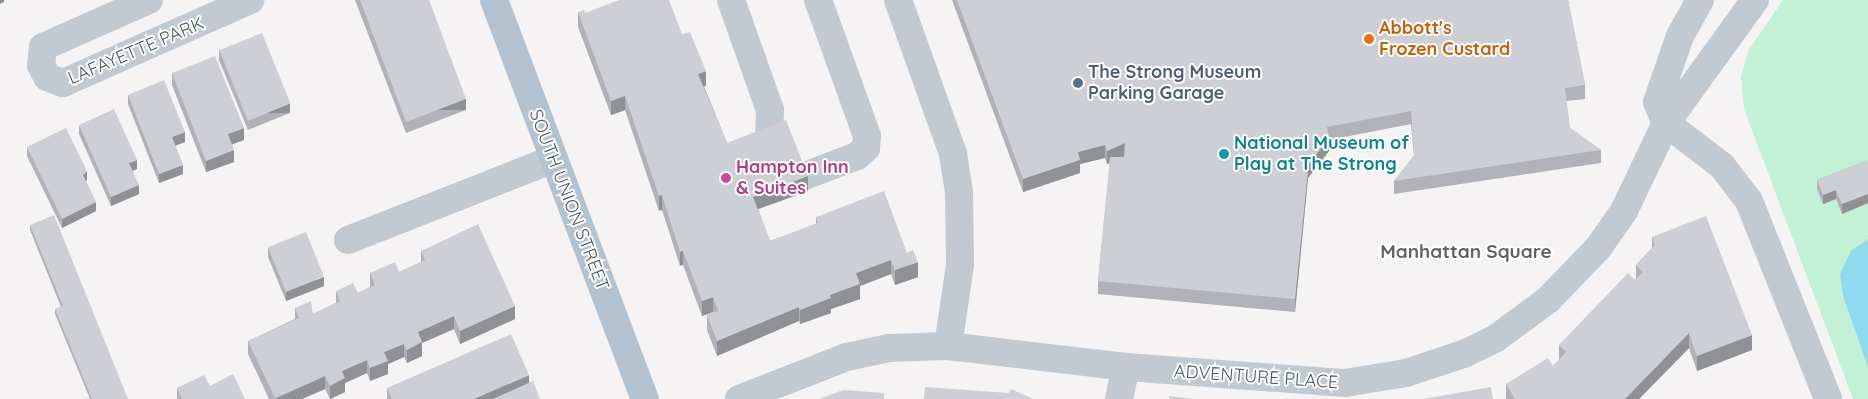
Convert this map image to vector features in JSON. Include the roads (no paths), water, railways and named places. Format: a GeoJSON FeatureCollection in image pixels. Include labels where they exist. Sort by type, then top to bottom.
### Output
{"type":"FeatureCollection","features":[{"type":"Feature","properties":{"kind":"main road","name":"SOUTH UNION STREET"},"geometry":{"type":"LineString","coordinates":[[494,0],[645,399]]}},
{"type":"Feature","properties":{"kind":"street","name":"LAFAYETTE PARK"},"geometry":{"type":"LineString","coordinates":[[149,0],[43,47],[41,65],[47,78],[63,84],[201,10],[250,0]]}},
{"type":"Feature","properties":{"kind":"street"},"geometry":{"type":"LineString","coordinates":[[731,0],[770,110],[769,142]]}},
{"type":"Feature","properties":{"kind":"street"},"geometry":{"type":"LineString","coordinates":[[802,177],[857,156],[866,148],[867,136],[818,0]]}},
{"type":"Feature","properties":{"kind":"street"},"geometry":{"type":"LineString","coordinates":[[898,0],[953,154],[959,193],[960,265],[948,346]]}},
{"type":"Feature","properties":{"kind":"street"},"geometry":{"type":"LineString","coordinates":[[1700,0],[1680,36],[1657,102],[1666,123],[1722,166],[1749,201],[1820,397]]}},
{"type":"Feature","properties":{"kind":"street","name":"ADVENTURE PLACE"},"geometry":{"type":"LineString","coordinates":[[739,399],[847,357],[889,348],[948,346],[1126,367],[1345,383],[1406,373],[1466,353],[1495,339],[1549,299],[1598,248],[1624,210],[1666,123],[1755,0]]}},
{"type":"Feature","properties":{"kind":"street"},"geometry":{"type":"LineString","coordinates":[[348,240],[554,159]]}},
{"type":"Feature","properties":{"kind":"street"},"geometry":{"type":"LineString","coordinates":[[1119,399],[1126,367]]}},
{"type":"Feature","properties":{"kind":"water"},"geometry":{"type":"Polygon","coordinates":[[[1868,239],[1868,367],[1843,296],[1840,274],[1851,251],[1868,239]]]}},
{"type":"Feature","properties":{"kind":"place","name":"Abbott's Frozen Custard"},"geometry":{"type":"Point","coordinates":[1369,39]}},
{"type":"Feature","properties":{"kind":"place","name":"The Strong Museum Parking Garage"},"geometry":{"type":"Point","coordinates":[1078,83]}},
{"type":"Feature","properties":{"kind":"place","name":"National Museum of Play at The Strong"},"geometry":{"type":"Point","coordinates":[1224,154]}},
{"type":"Feature","properties":{"kind":"place","name":"Hampton Inn & Suites"},"geometry":{"type":"Point","coordinates":[726,178]}},
{"type":"Feature","properties":{"kind":"district","name":"Manhattan Square"},"geometry":{"type":"Point","coordinates":[1466,252]}}]}
